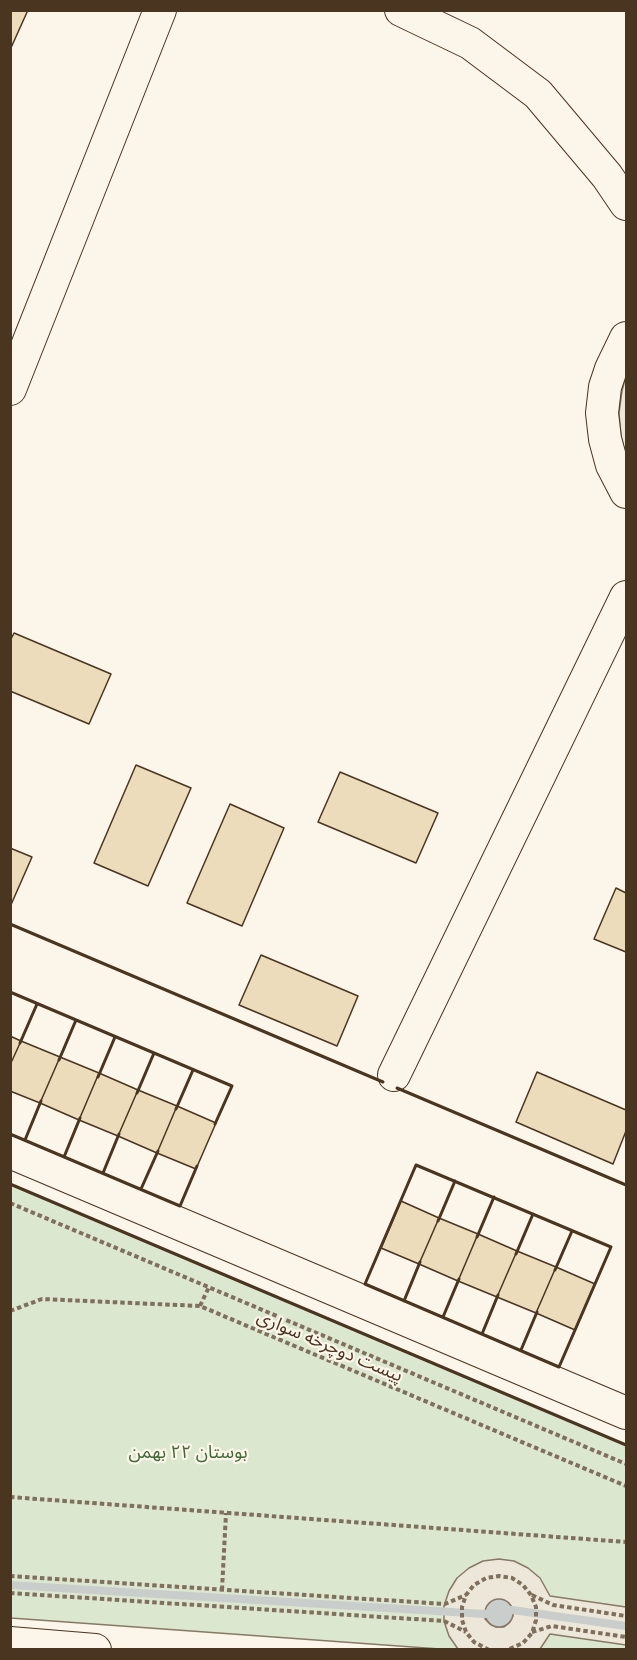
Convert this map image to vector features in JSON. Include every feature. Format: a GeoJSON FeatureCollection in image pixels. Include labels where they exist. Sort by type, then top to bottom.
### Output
{"type":"FeatureCollection","features":[{"type":"Feature","properties":{"kind":"lane"},"geometry":{"type":"LineString","coordinates":[[10,389],[160,10]]}},
{"type":"Feature","properties":{"kind":"lane"},"geometry":{"type":"LineString","coordinates":[[401,10],[470,43],[538,94],[607,176],[627,204]]}},
{"type":"Feature","properties":{"kind":"lane"},"geometry":{"type":"LineString","coordinates":[[627,338],[611,369],[605,387],[602,413],[604,440],[612,465],[627,492]]}},
{"type":"Feature","properties":{"kind":"lane"},"geometry":{"type":"LineString","coordinates":[[394,1076],[627,597]]}},
{"type":"Feature","properties":{"kind":"lane"},"geometry":{"type":"LineString","coordinates":[[10,1152],[627,1413]]}},
{"type":"Feature","properties":{"kind":"lane"},"geometry":{"type":"LineString","coordinates":[[10,1643],[95,1650]]}},
{"type":"Feature","properties":{"kind":"path"},"geometry":{"type":"LineString","coordinates":[[10,1203],[627,1464]]}},
{"type":"Feature","properties":{"kind":"path"},"geometry":{"type":"LineString","coordinates":[[200,1306],[209,1287]]}},
{"type":"Feature","properties":{"kind":"path","name":"پیست دوچرخه سواری"},"geometry":{"type":"LineString","coordinates":[[10,1311],[42,1299],[200,1306],[627,1486]]}},
{"type":"Feature","properties":{"kind":"path"},"geometry":{"type":"LineString","coordinates":[[10,1497],[627,1542]]}},
{"type":"Feature","properties":{"kind":"path"},"geometry":{"type":"LineString","coordinates":[[222,1590],[226,1513]]}},
{"type":"Feature","properties":{"kind":"path"},"geometry":{"type":"LineString","coordinates":[[10,1576],[445,1604],[466,1595]]}},
{"type":"Feature","properties":{"kind":"path"},"geometry":{"type":"LineString","coordinates":[[489,1650],[474,1642],[466,1632],[462,1620],[462,1607],[466,1595],[474,1585],[486,1578],[499,1576],[512,1578],[523,1585],[531,1594],[536,1607],[536,1620],[532,1632],[523,1642],[507,1650]]}},
{"type":"Feature","properties":{"kind":"path"},"geometry":{"type":"LineString","coordinates":[[10,1593],[444,1621],[466,1632]]}},
{"type":"Feature","properties":{"kind":"path"},"geometry":{"type":"LineString","coordinates":[[531,1594],[553,1605],[627,1616]]}},
{"type":"Feature","properties":{"kind":"path"},"geometry":{"type":"LineString","coordinates":[[532,1632],[552,1626],[627,1637]]}},
{"type":"Feature","properties":{"kind":"green space","name":"بوستان ۲۲ بهمن"},"geometry":{"type":"Polygon","coordinates":[[[10,1184],[626,1445],[626,1649],[440,1649],[11,1618],[10,1184]]]}},
{"type":"Feature","properties":{"kind":"shaded area"},"geometry":{"type":"Polygon","coordinates":[[[626,375],[626,456],[619,413],[626,375]]]}},
{"type":"Feature","properties":{"kind":"shaded area"},"geometry":{"type":"Polygon","coordinates":[[[499,1559],[514,1561],[528,1568],[540,1578],[550,1596],[626,1607],[626,1645],[550,1634],[540,1649],[458,1649],[449,1636],[444,1621],[444,1606],[457,1578],[469,1568],[483,1561],[499,1559]],[[508,1603],[485,1611],[485,1619],[496,1627],[504,1627],[513,1616],[512,1608],[508,1603]]]}},
{"type":"Feature","properties":{"kind":"shaded area"},"geometry":{"type":"Polygon","coordinates":[[[499,1599],[509,1603],[513,1613],[509,1623],[499,1627],[489,1623],[485,1613],[489,1603],[499,1599]]]}},
{"type":"Feature","properties":{"kind":"building"},"geometry":{"type":"Polygon","coordinates":[[[10,10],[28,10],[10,50],[10,10]]]}},
{"type":"Feature","properties":{"kind":"building"},"geometry":{"type":"Polygon","coordinates":[[[14,633],[111,674],[89,724],[10,691],[10,641],[14,633]]]}},
{"type":"Feature","properties":{"kind":"building"},"geometry":{"type":"Polygon","coordinates":[[[136,765],[191,788],[148,886],[94,863],[136,765]]]}},
{"type":"Feature","properties":{"kind":"building"},"geometry":{"type":"Polygon","coordinates":[[[340,772],[438,813],[416,863],[318,822],[340,772]]]}},
{"type":"Feature","properties":{"kind":"building"},"geometry":{"type":"Polygon","coordinates":[[[230,804],[284,828],[242,926],[187,903],[230,804]]]}},
{"type":"Feature","properties":{"kind":"building"},"geometry":{"type":"Polygon","coordinates":[[[10,848],[32,857],[10,907],[10,848]]]}},
{"type":"Feature","properties":{"kind":"building"},"geometry":{"type":"Polygon","coordinates":[[[616,888],[626,893],[626,952],[594,939],[616,888]]]}},
{"type":"Feature","properties":{"kind":"building"},"geometry":{"type":"Polygon","coordinates":[[[261,955],[358,996],[337,1046],[239,1005],[261,955]]]}},
{"type":"Feature","properties":{"kind":"building"},"geometry":{"type":"Polygon","coordinates":[[[10,1036],[21,1041],[10,1065],[10,1036]]]}},
{"type":"Feature","properties":{"kind":"building"},"geometry":{"type":"Polygon","coordinates":[[[21,1041],[60,1057],[40,1103],[10,1091],[10,1065],[21,1041]]]}},
{"type":"Feature","properties":{"kind":"building"},"geometry":{"type":"Polygon","coordinates":[[[60,1057],[99,1073],[79,1120],[40,1103],[60,1057]]]}},
{"type":"Feature","properties":{"kind":"building"},"geometry":{"type":"Polygon","coordinates":[[[537,1072],[626,1110],[626,1131],[613,1164],[516,1122],[537,1072]]]}},
{"type":"Feature","properties":{"kind":"building"},"geometry":{"type":"Polygon","coordinates":[[[99,1073],[138,1090],[118,1136],[79,1120],[99,1073]]]}},
{"type":"Feature","properties":{"kind":"building"},"geometry":{"type":"Polygon","coordinates":[[[138,1090],[177,1106],[157,1153],[118,1136],[138,1090]]]}},
{"type":"Feature","properties":{"kind":"building"},"geometry":{"type":"Polygon","coordinates":[[[177,1106],[216,1123],[196,1169],[157,1153],[177,1106]]]}},
{"type":"Feature","properties":{"kind":"building"},"geometry":{"type":"Polygon","coordinates":[[[401,1201],[439,1218],[419,1264],[381,1248],[401,1201]]]}},
{"type":"Feature","properties":{"kind":"building"},"geometry":{"type":"Polygon","coordinates":[[[439,1218],[478,1234],[458,1281],[419,1264],[439,1218]]]}},
{"type":"Feature","properties":{"kind":"building"},"geometry":{"type":"Polygon","coordinates":[[[478,1234],[517,1251],[497,1297],[458,1281],[478,1234]]]}},
{"type":"Feature","properties":{"kind":"building"},"geometry":{"type":"Polygon","coordinates":[[[517,1251],[556,1267],[536,1313],[497,1297],[517,1251]]]}},
{"type":"Feature","properties":{"kind":"building"},"geometry":{"type":"Polygon","coordinates":[[[556,1267],[595,1284],[575,1330],[536,1313],[556,1267]]]}},
{"type":"Feature","properties":{"kind":"waterway"},"geometry":{"type":"LineString","coordinates":[[10,1585],[485,1614],[512,1610],[626,1626]]}},
{"type":"Feature","properties":{"kind":"wall"},"geometry":{"type":"LineString","coordinates":[[10,924],[383,1082]]}},
{"type":"Feature","properties":{"kind":"wall"},"geometry":{"type":"LineString","coordinates":[[10,992],[232,1086],[215,1124]]}},
{"type":"Feature","properties":{"kind":"wall"},"geometry":{"type":"LineString","coordinates":[[20,1043],[37,1004]]}},
{"type":"Feature","properties":{"kind":"wall"},"geometry":{"type":"LineString","coordinates":[[59,1060],[76,1020]]}},
{"type":"Feature","properties":{"kind":"wall"},"geometry":{"type":"LineString","coordinates":[[98,1077],[115,1037]]}},
{"type":"Feature","properties":{"kind":"wall"},"geometry":{"type":"LineString","coordinates":[[137,1093],[154,1053]]}},
{"type":"Feature","properties":{"kind":"wall"},"geometry":{"type":"LineString","coordinates":[[176,1109],[193,1070]]}},
{"type":"Feature","properties":{"kind":"wall"},"geometry":{"type":"LineString","coordinates":[[397,1088],[626,1185]]}},
{"type":"Feature","properties":{"kind":"wall"},"geometry":{"type":"LineString","coordinates":[[25,1140],[41,1101]]}},
{"type":"Feature","properties":{"kind":"wall"},"geometry":{"type":"LineString","coordinates":[[64,1157],[80,1118]]}},
{"type":"Feature","properties":{"kind":"wall"},"geometry":{"type":"LineString","coordinates":[[10,1134],[180,1206],[197,1166]]}},
{"type":"Feature","properties":{"kind":"wall"},"geometry":{"type":"LineString","coordinates":[[103,1173],[119,1134]]}},
{"type":"Feature","properties":{"kind":"wall"},"geometry":{"type":"LineString","coordinates":[[141,1189],[158,1151]]}},
{"type":"Feature","properties":{"kind":"wall"},"geometry":{"type":"LineString","coordinates":[[416,1165],[611,1247],[559,1367],[365,1284],[416,1165]]}},
{"type":"Feature","properties":{"kind":"wall"},"geometry":{"type":"LineString","coordinates":[[438,1221],[455,1181]]}},
{"type":"Feature","properties":{"kind":"wall"},"geometry":{"type":"LineString","coordinates":[[10,1184],[626,1445]]}},
{"type":"Feature","properties":{"kind":"wall"},"geometry":{"type":"LineString","coordinates":[[477,1237],[494,1197]]}},
{"type":"Feature","properties":{"kind":"wall"},"geometry":{"type":"LineString","coordinates":[[516,1254],[533,1214]]}},
{"type":"Feature","properties":{"kind":"wall"},"geometry":{"type":"LineString","coordinates":[[555,1270],[572,1231]]}},
{"type":"Feature","properties":{"kind":"wall"},"geometry":{"type":"LineString","coordinates":[[404,1301],[420,1262]]}},
{"type":"Feature","properties":{"kind":"wall"},"geometry":{"type":"LineString","coordinates":[[443,1317],[459,1279]]}},
{"type":"Feature","properties":{"kind":"wall"},"geometry":{"type":"LineString","coordinates":[[482,1334],[498,1295]]}},
{"type":"Feature","properties":{"kind":"wall"},"geometry":{"type":"LineString","coordinates":[[521,1350],[537,1312]]}}]}
